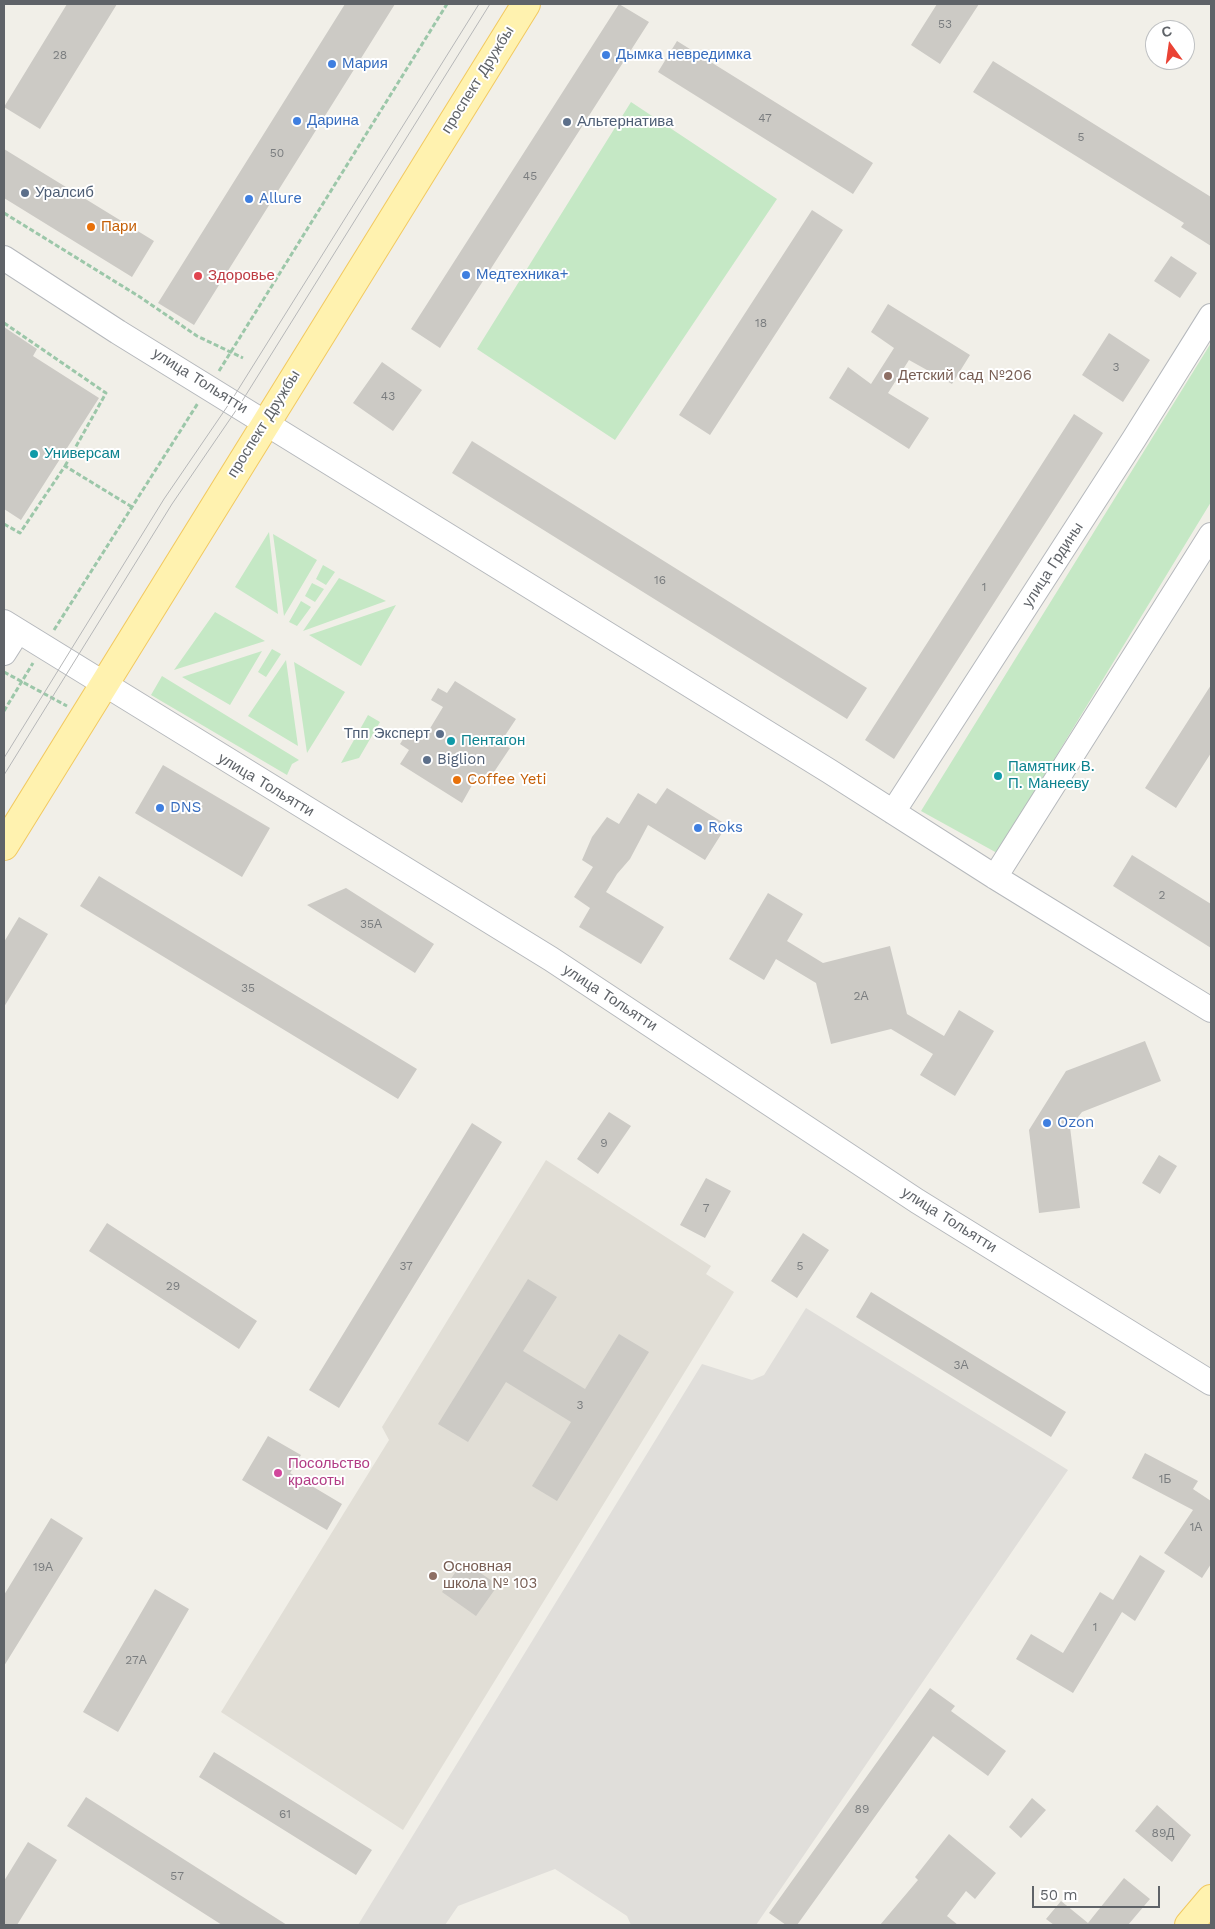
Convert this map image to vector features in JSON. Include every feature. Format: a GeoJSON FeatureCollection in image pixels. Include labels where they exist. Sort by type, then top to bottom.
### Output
{"type":"FeatureCollection","features":[{"type":"Feature","properties":{"kind":"main road","name":"проспект Дружбы"},"geometry":{"type":"LineString","coordinates":[[4,846],[84,714],[526,4]]}},
{"type":"Feature","properties":{"kind":"main road"},"geometry":{"type":"LineString","coordinates":[[1190,1925],[1211,1899]]}},
{"type":"Feature","properties":{"kind":"street","name":"улица Тольятти"},"geometry":{"type":"LineString","coordinates":[[4,258],[208,387],[1211,1010]]}},
{"type":"Feature","properties":{"kind":"street","name":"улица Грдины"},"geometry":{"type":"LineString","coordinates":[[893,812],[1134,439],[1211,316]]}},
{"type":"Feature","properties":{"kind":"street"},"geometry":{"type":"LineString","coordinates":[[995,877],[1211,535]]}},
{"type":"Feature","properties":{"kind":"street","name":"улица Тольятти"},"geometry":{"type":"LineString","coordinates":[[11,627],[550,959],[917,1201],[1211,1383]]}},
{"type":"Feature","properties":{"kind":"street"},"geometry":{"type":"LineString","coordinates":[[4,653],[11,627]]}},
{"type":"Feature","properties":{"kind":"path"},"geometry":{"type":"LineString","coordinates":[[4,711],[447,4]]}},
{"type":"Feature","properties":{"kind":"path"},"geometry":{"type":"LineString","coordinates":[[4,213],[140,297],[197,336],[244,358]]}},
{"type":"Feature","properties":{"kind":"path"},"geometry":{"type":"LineString","coordinates":[[4,323],[106,393],[64,466],[20,533],[4,524]]}},
{"type":"Feature","properties":{"kind":"path"},"geometry":{"type":"LineString","coordinates":[[64,466],[132,507]]}},
{"type":"Feature","properties":{"kind":"path"},"geometry":{"type":"LineString","coordinates":[[4,672],[21,683],[84,714]]}},
{"type":"Feature","properties":{"kind":"shaded area","name":"Основная школа № 103"},"geometry":{"type":"Polygon","coordinates":[[[546,1160],[711,1266],[706,1274],[734,1292],[403,1830],[221,1712],[389,1440],[382,1427],[546,1160]]]}},
{"type":"Feature","properties":{"kind":"shaded area"},"geometry":{"type":"Polygon","coordinates":[[[806,1308],[1068,1470],[756,1925],[631,1925],[627,1916],[555,1869],[458,1906],[445,1925],[358,1925],[702,1364],[752,1380],[764,1375],[806,1308]]]}},
{"type":"Feature","properties":{"kind":"green space"},"geometry":{"type":"Polygon","coordinates":[[[631,102],[777,199],[615,440],[477,349],[631,102]]]}},
{"type":"Feature","properties":{"kind":"green space"},"geometry":{"type":"Polygon","coordinates":[[[1211,343],[1211,502],[997,853],[921,811],[1211,343]]]}},
{"type":"Feature","properties":{"kind":"green space"},"geometry":{"type":"Polygon","coordinates":[[[269,532],[278,614],[235,587],[269,532]]]}},
{"type":"Feature","properties":{"kind":"green space"},"geometry":{"type":"Polygon","coordinates":[[[273,534],[317,560],[284,616],[273,534]]]}},
{"type":"Feature","properties":{"kind":"green space"},"geometry":{"type":"Polygon","coordinates":[[[323,565],[335,572],[326,585],[316,579],[323,565]]]}},
{"type":"Feature","properties":{"kind":"green space"},"geometry":{"type":"Polygon","coordinates":[[[339,578],[386,601],[303,631],[339,578]]]}},
{"type":"Feature","properties":{"kind":"green space"},"geometry":{"type":"Polygon","coordinates":[[[312,583],[324,589],[315,602],[305,596],[312,583]]]}},
{"type":"Feature","properties":{"kind":"green space"},"geometry":{"type":"Polygon","coordinates":[[[301,601],[311,607],[297,626],[289,622],[301,601]]]}},
{"type":"Feature","properties":{"kind":"green space"},"geometry":{"type":"Polygon","coordinates":[[[396,605],[361,666],[309,635],[396,605]]]}},
{"type":"Feature","properties":{"kind":"green space"},"geometry":{"type":"Polygon","coordinates":[[[215,612],[265,641],[174,670],[215,612]]]}},
{"type":"Feature","properties":{"kind":"green space"},"geometry":{"type":"Polygon","coordinates":[[[272,649],[281,654],[266,677],[258,672],[272,649]]]}},
{"type":"Feature","properties":{"kind":"green space"},"geometry":{"type":"Polygon","coordinates":[[[262,651],[230,705],[182,677],[262,651]]]}},
{"type":"Feature","properties":{"kind":"green space"},"geometry":{"type":"Polygon","coordinates":[[[286,660],[298,746],[248,716],[286,660]]]}},
{"type":"Feature","properties":{"kind":"green space"},"geometry":{"type":"Polygon","coordinates":[[[294,662],[345,692],[307,753],[294,662]]]}},
{"type":"Feature","properties":{"kind":"green space"},"geometry":{"type":"Polygon","coordinates":[[[162,676],[299,760],[292,764],[287,775],[151,695],[162,676]]]}},
{"type":"Feature","properties":{"kind":"green space"},"geometry":{"type":"Polygon","coordinates":[[[368,715],[380,722],[359,758],[341,763],[368,715]]]}},
{"type":"Feature","properties":{"kind":"building"},"geometry":{"type":"Polygon","coordinates":[[[67,4],[117,4],[40,129],[4,107],[67,4]]]}},
{"type":"Feature","properties":{"kind":"building"},"geometry":{"type":"Polygon","coordinates":[[[345,4],[395,4],[194,325],[158,303],[345,4]]]}},
{"type":"Feature","properties":{"kind":"building"},"geometry":{"type":"Polygon","coordinates":[[[619,4],[649,22],[440,348],[411,329],[619,4]]]}},
{"type":"Feature","properties":{"kind":"building"},"geometry":{"type":"Polygon","coordinates":[[[937,4],[979,4],[940,64],[911,45],[937,4]]]}},
{"type":"Feature","properties":{"kind":"building"},"geometry":{"type":"Polygon","coordinates":[[[677,41],[873,163],[853,194],[658,72],[677,41]]]}},
{"type":"Feature","properties":{"kind":"building"},"geometry":{"type":"Polygon","coordinates":[[[993,61],[1211,197],[1211,246],[1181,227],[1184,223],[973,92],[993,61]]]}},
{"type":"Feature","properties":{"kind":"building"},"geometry":{"type":"Polygon","coordinates":[[[4,149],[154,241],[132,277],[4,198],[4,149]]]}},
{"type":"Feature","properties":{"kind":"building"},"geometry":{"type":"Polygon","coordinates":[[[812,210],[843,230],[710,435],[679,415],[812,210]]]}},
{"type":"Feature","properties":{"kind":"building"},"geometry":{"type":"Polygon","coordinates":[[[1171,256],[1197,273],[1180,298],[1154,281],[1171,256]]]}},
{"type":"Feature","properties":{"kind":"building","name":"Детский сад №206"},"geometry":{"type":"Polygon","coordinates":[[[888,304],[970,355],[952,384],[909,360],[888,393],[929,418],[909,449],[829,398],[848,367],[871,384],[894,348],[871,332],[888,304]]]}},
{"type":"Feature","properties":{"kind":"building","name":"Универсам"},"geometry":{"type":"Polygon","coordinates":[[[4,327],[37,349],[33,356],[99,398],[21,520],[4,509],[4,327]]]}},
{"type":"Feature","properties":{"kind":"building"},"geometry":{"type":"Polygon","coordinates":[[[1109,333],[1150,360],[1123,402],[1082,375],[1109,333]]]}},
{"type":"Feature","properties":{"kind":"building"},"geometry":{"type":"Polygon","coordinates":[[[382,362],[422,390],[393,431],[353,403],[382,362]]]}},
{"type":"Feature","properties":{"kind":"building"},"geometry":{"type":"Polygon","coordinates":[[[1074,414],[1103,433],[894,759],[865,740],[1074,414]]]}},
{"type":"Feature","properties":{"kind":"building"},"geometry":{"type":"Polygon","coordinates":[[[472,441],[867,688],[847,719],[452,473],[472,441]]]}},
{"type":"Feature","properties":{"kind":"building","name":"Пентагон"},"geometry":{"type":"Polygon","coordinates":[[[455,681],[516,719],[500,743],[510,748],[486,784],[476,778],[462,803],[400,764],[409,750],[400,744],[409,730],[423,740],[443,707],[431,700],[438,688],[447,693],[455,681]]]}},
{"type":"Feature","properties":{"kind":"building"},"geometry":{"type":"Polygon","coordinates":[[[1211,685],[1211,753],[1176,808],[1145,788],[1211,685]]]}},
{"type":"Feature","properties":{"kind":"building"},"geometry":{"type":"Polygon","coordinates":[[[163,765],[270,828],[242,877],[135,813],[163,765]]]}},
{"type":"Feature","properties":{"kind":"building"},"geometry":{"type":"Polygon","coordinates":[[[667,788],[727,825],[705,860],[648,825],[630,859],[617,874],[606,892],[664,927],[641,964],[579,927],[590,908],[574,897],[593,867],[582,860],[592,837],[607,817],[619,824],[638,793],[656,804],[667,788]]]}},
{"type":"Feature","properties":{"kind":"building"},"geometry":{"type":"Polygon","coordinates":[[[1132,855],[1211,904],[1211,948],[1113,886],[1132,855]]]}},
{"type":"Feature","properties":{"kind":"building"},"geometry":{"type":"Polygon","coordinates":[[[99,876],[417,1069],[398,1099],[80,906],[99,876]]]}},
{"type":"Feature","properties":{"kind":"building"},"geometry":{"type":"Polygon","coordinates":[[[346,888],[434,944],[415,973],[307,905],[346,888]]]}},
{"type":"Feature","properties":{"kind":"building"},"geometry":{"type":"Polygon","coordinates":[[[768,893],[803,914],[787,941],[823,963],[890,946],[907,1014],[944,1036],[959,1010],[994,1031],[955,1096],[920,1075],[933,1054],[891,1029],[831,1044],[816,983],[776,959],[764,980],[729,959],[768,893]]]}},
{"type":"Feature","properties":{"kind":"building"},"geometry":{"type":"Polygon","coordinates":[[[19,917],[48,934],[4,1007],[4,942],[19,917]]]}},
{"type":"Feature","properties":{"kind":"building"},"geometry":{"type":"Polygon","coordinates":[[[1145,1041],[1161,1081],[1082,1112],[1070,1127],[1080,1208],[1039,1213],[1029,1130],[1066,1071],[1145,1041]]]}},
{"type":"Feature","properties":{"kind":"building"},"geometry":{"type":"Polygon","coordinates":[[[609,1112],[631,1126],[598,1174],[577,1159],[609,1112]]]}},
{"type":"Feature","properties":{"kind":"building"},"geometry":{"type":"Polygon","coordinates":[[[472,1123],[502,1142],[339,1408],[309,1390],[472,1123]]]}},
{"type":"Feature","properties":{"kind":"building"},"geometry":{"type":"Polygon","coordinates":[[[1159,1155],[1177,1166],[1160,1194],[1142,1183],[1159,1155]]]}},
{"type":"Feature","properties":{"kind":"building"},"geometry":{"type":"Polygon","coordinates":[[[706,1178],[731,1191],[705,1238],[680,1225],[706,1178]]]}},
{"type":"Feature","properties":{"kind":"building"},"geometry":{"type":"Polygon","coordinates":[[[107,1223],[257,1321],[239,1349],[89,1251],[107,1223]]]}},
{"type":"Feature","properties":{"kind":"building"},"geometry":{"type":"Polygon","coordinates":[[[803,1233],[829,1250],[797,1298],[771,1281],[803,1233]]]}},
{"type":"Feature","properties":{"kind":"building"},"geometry":{"type":"Polygon","coordinates":[[[528,1279],[557,1297],[523,1351],[585,1389],[619,1334],[649,1352],[557,1501],[532,1486],[571,1422],[506,1382],[468,1442],[438,1424],[528,1279]]]}},
{"type":"Feature","properties":{"kind":"building"},"geometry":{"type":"Polygon","coordinates":[[[871,1292],[1066,1412],[1051,1437],[856,1317],[871,1292]]]}},
{"type":"Feature","properties":{"kind":"building"},"geometry":{"type":"Polygon","coordinates":[[[268,1436],[301,1455],[290,1473],[342,1504],[327,1530],[242,1480],[268,1436]]]}},
{"type":"Feature","properties":{"kind":"building"},"geometry":{"type":"Polygon","coordinates":[[[1145,1453],[1198,1481],[1193,1489],[1211,1501],[1211,1564],[1202,1578],[1164,1553],[1193,1510],[1132,1478],[1145,1453]]]}},
{"type":"Feature","properties":{"kind":"building"},"geometry":{"type":"Polygon","coordinates":[[[51,1518],[83,1538],[4,1666],[4,1595],[51,1518]]]}},
{"type":"Feature","properties":{"kind":"building"},"geometry":{"type":"Polygon","coordinates":[[[1140,1555],[1165,1571],[1135,1621],[1122,1612],[1073,1693],[1016,1659],[1031,1634],[1063,1653],[1100,1592],[1113,1600],[1140,1555]]]}},
{"type":"Feature","properties":{"kind":"building"},"geometry":{"type":"Polygon","coordinates":[[[463,1561],[498,1585],[476,1616],[442,1592],[463,1561]]]}},
{"type":"Feature","properties":{"kind":"building"},"geometry":{"type":"Polygon","coordinates":[[[155,1589],[189,1609],[118,1732],[83,1712],[155,1589]]]}},
{"type":"Feature","properties":{"kind":"building"},"geometry":{"type":"Polygon","coordinates":[[[930,1688],[955,1706],[951,1711],[1006,1751],[988,1776],[933,1736],[797,1925],[786,1925],[769,1913],[930,1688]]]}},
{"type":"Feature","properties":{"kind":"building"},"geometry":{"type":"Polygon","coordinates":[[[214,1752],[372,1850],[356,1875],[199,1777],[214,1752]]]}},
{"type":"Feature","properties":{"kind":"building"},"geometry":{"type":"Polygon","coordinates":[[[86,1797],[287,1925],[222,1925],[67,1826],[86,1797]]]}},
{"type":"Feature","properties":{"kind":"building"},"geometry":{"type":"Polygon","coordinates":[[[1032,1798],[1046,1810],[1021,1838],[1009,1827],[1032,1798]]]}},
{"type":"Feature","properties":{"kind":"building"},"geometry":{"type":"Polygon","coordinates":[[[1157,1805],[1191,1835],[1172,1862],[1135,1831],[1157,1805]]]}},
{"type":"Feature","properties":{"kind":"building"},"geometry":{"type":"Polygon","coordinates":[[[949,1834],[996,1873],[975,1899],[966,1891],[947,1916],[958,1925],[880,1925],[918,1880],[915,1877],[949,1834]]]}},
{"type":"Feature","properties":{"kind":"building"},"geometry":{"type":"Polygon","coordinates":[[[28,1842],[57,1860],[17,1925],[4,1925],[4,1881],[28,1842]]]}},
{"type":"Feature","properties":{"kind":"building"},"geometry":{"type":"Polygon","coordinates":[[[1124,1878],[1150,1899],[1128,1925],[1054,1925],[1046,1919],[1061,1901],[1088,1923],[1124,1878]]]}},
{"type":"Feature","properties":{"kind":"tram line"},"geometry":{"type":"LineString","coordinates":[[4,758],[164,499],[231,401],[479,4]]}},
{"type":"Feature","properties":{"kind":"tram line"},"geometry":{"type":"LineString","coordinates":[[4,775],[172,504],[239,406],[490,4]]}},
{"type":"Feature","properties":{"kind":"place","name":"Дымка невредимка"},"geometry":{"type":"Point","coordinates":[606,55]}},
{"type":"Feature","properties":{"kind":"place","name":"Мария"},"geometry":{"type":"Point","coordinates":[332,64]}},
{"type":"Feature","properties":{"kind":"place","name":"Дарина"},"geometry":{"type":"Point","coordinates":[297,121]}},
{"type":"Feature","properties":{"kind":"place","name":"Альтернатива"},"geometry":{"type":"Point","coordinates":[567,122]}},
{"type":"Feature","properties":{"kind":"place","name":"Уралсиб"},"geometry":{"type":"Point","coordinates":[25,193]}},
{"type":"Feature","properties":{"kind":"place","name":"Allure"},"geometry":{"type":"Point","coordinates":[249,199]}},
{"type":"Feature","properties":{"kind":"place","name":"Пари"},"geometry":{"type":"Point","coordinates":[91,227]}},
{"type":"Feature","properties":{"kind":"place","name":"Медтехника+"},"geometry":{"type":"Point","coordinates":[466,275]}},
{"type":"Feature","properties":{"kind":"place","name":"Здоровье"},"geometry":{"type":"Point","coordinates":[198,276]}},
{"type":"Feature","properties":{"kind":"place","name":"Детский сад №206"},"geometry":{"type":"Point","coordinates":[888,376]}},
{"type":"Feature","properties":{"kind":"place","name":"Универсам"},"geometry":{"type":"Point","coordinates":[34,454]}},
{"type":"Feature","properties":{"kind":"place","name":"Тпп Эксперт"},"geometry":{"type":"Point","coordinates":[440,734]}},
{"type":"Feature","properties":{"kind":"place","name":"Пентагон"},"geometry":{"type":"Point","coordinates":[451,741]}},
{"type":"Feature","properties":{"kind":"place","name":"Biglion"},"geometry":{"type":"Point","coordinates":[427,760]}},
{"type":"Feature","properties":{"kind":"place","name":"Памятник В. П. Манееву"},"geometry":{"type":"Point","coordinates":[998,776]}},
{"type":"Feature","properties":{"kind":"place","name":"Coffee Yeti"},"geometry":{"type":"Point","coordinates":[457,780]}},
{"type":"Feature","properties":{"kind":"place","name":"DNS"},"geometry":{"type":"Point","coordinates":[160,808]}},
{"type":"Feature","properties":{"kind":"place","name":"Roks"},"geometry":{"type":"Point","coordinates":[698,828]}},
{"type":"Feature","properties":{"kind":"place","name":"Ozon"},"geometry":{"type":"Point","coordinates":[1047,1123]}},
{"type":"Feature","properties":{"kind":"place","name":"Посольство красоты"},"geometry":{"type":"Point","coordinates":[278,1473]}},
{"type":"Feature","properties":{"kind":"place","name":"Основная школа № 103"},"geometry":{"type":"Point","coordinates":[433,1576]}}]}
